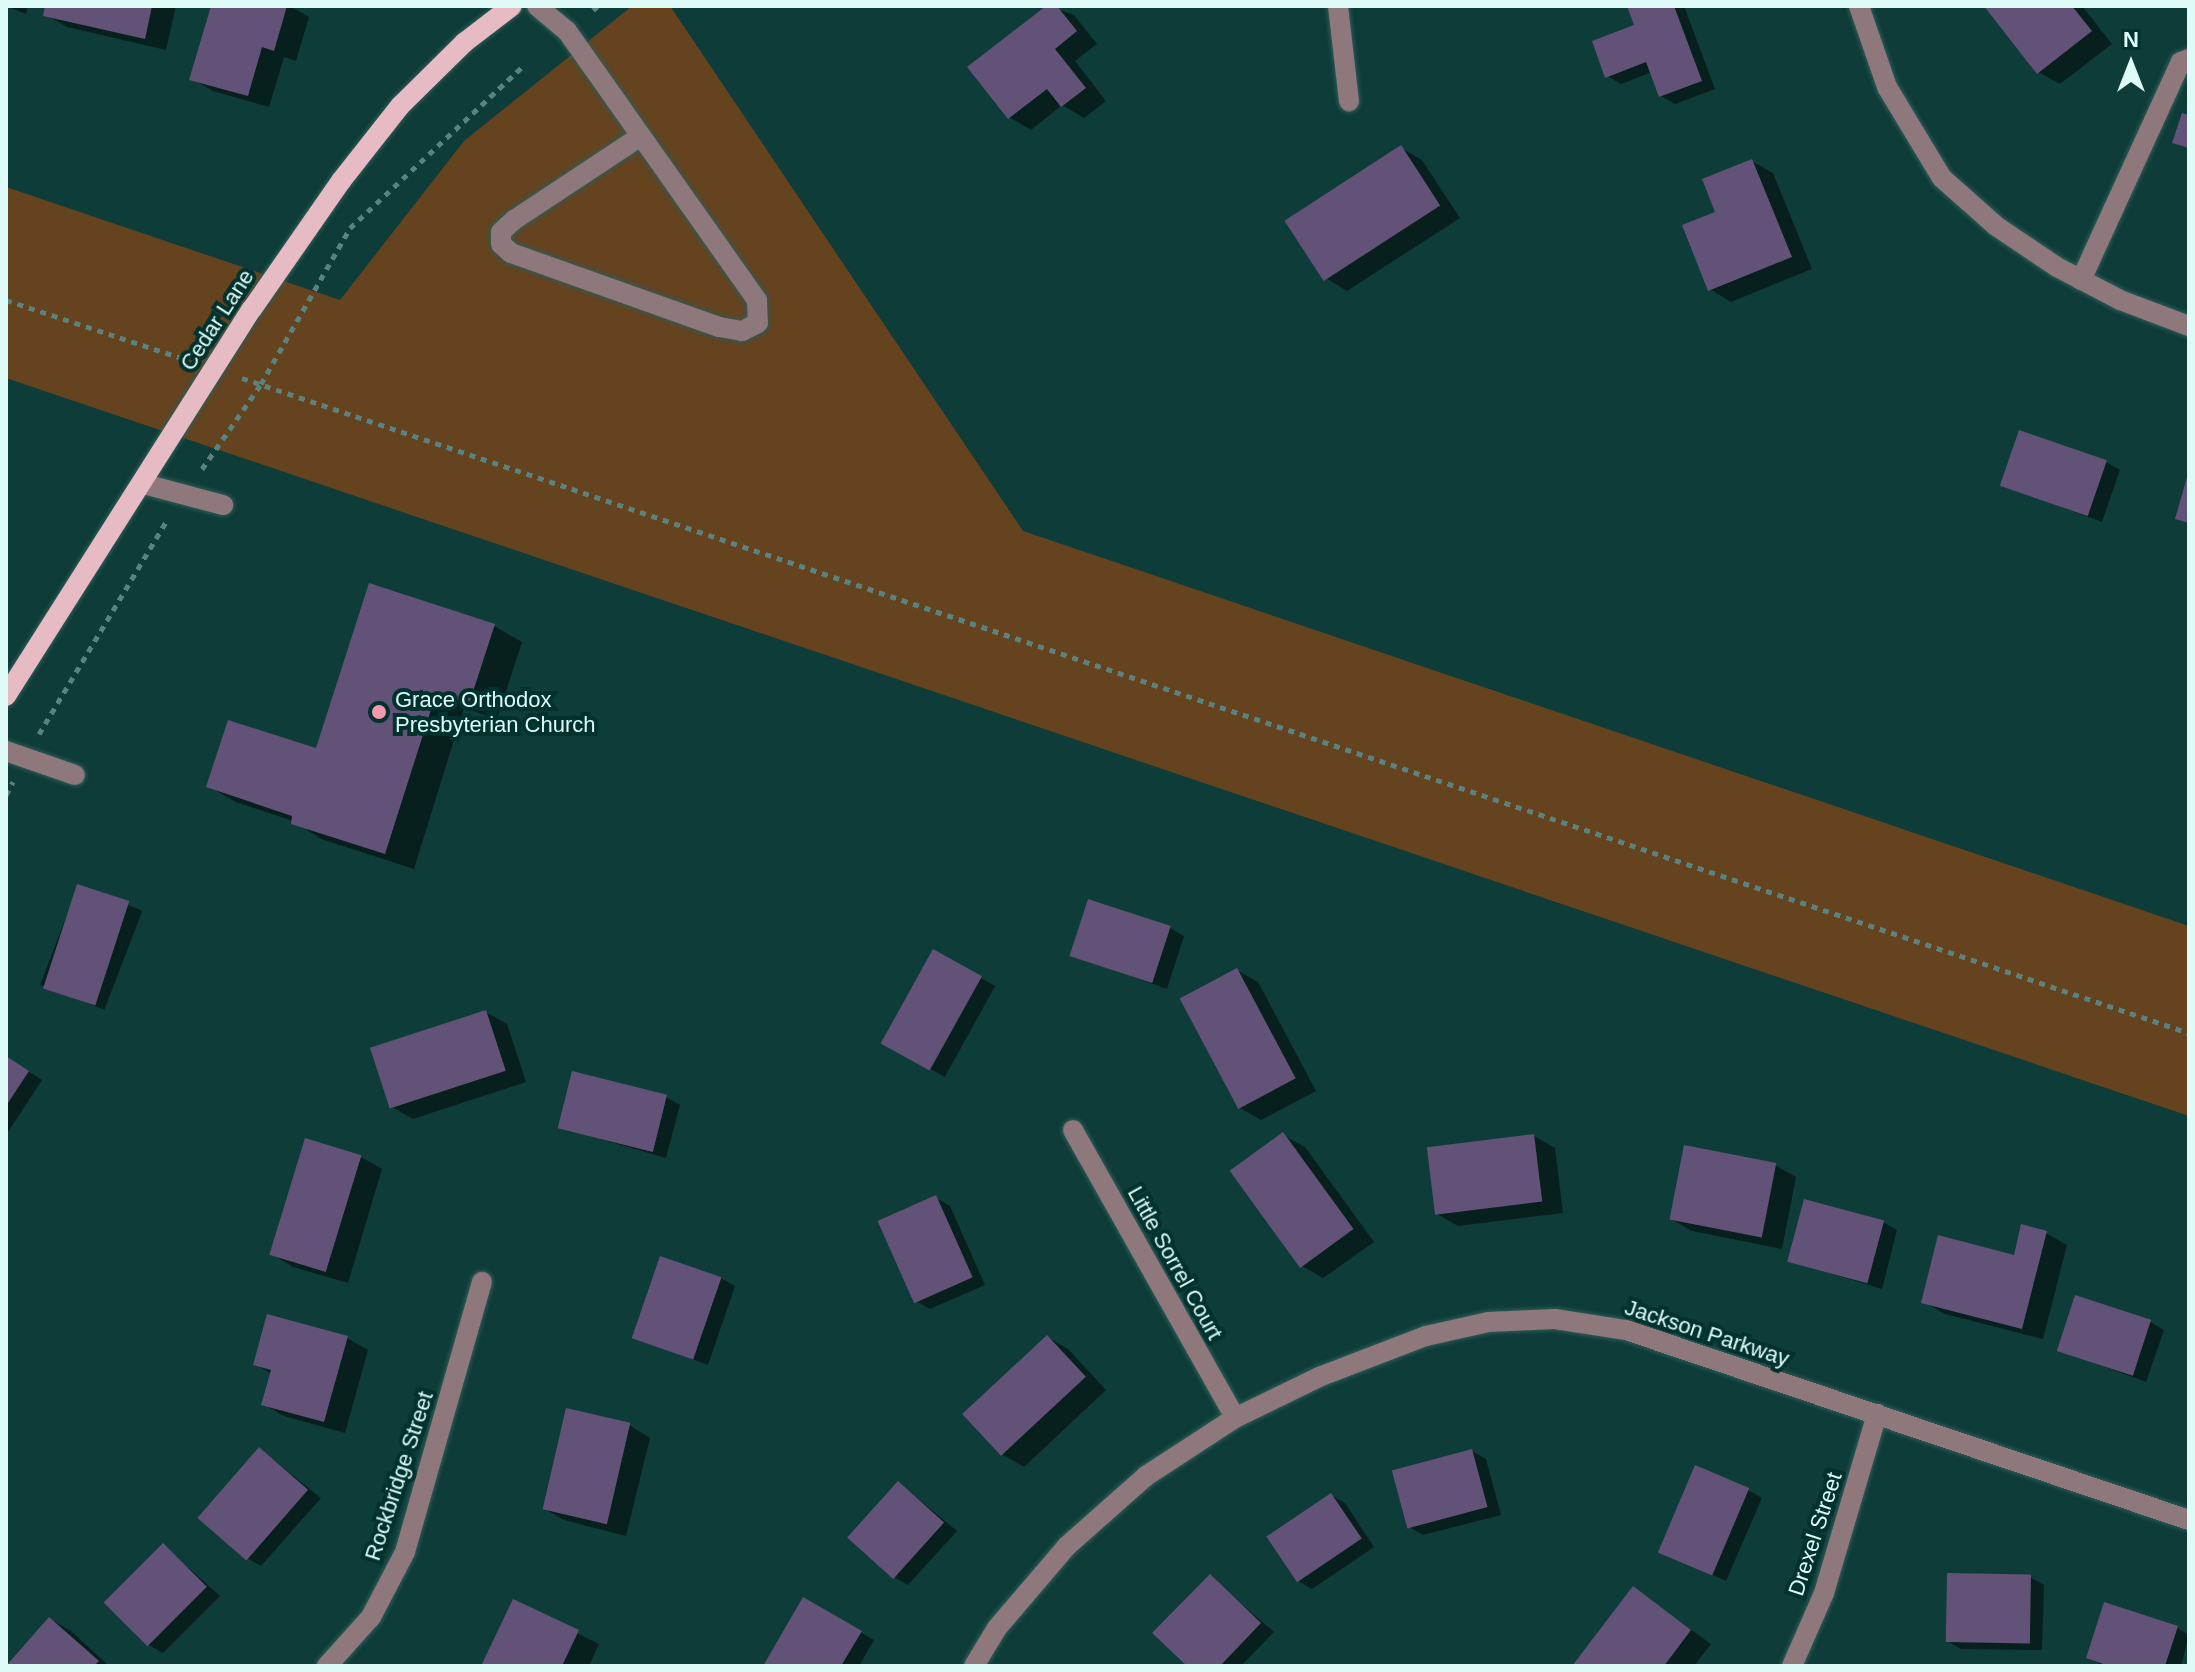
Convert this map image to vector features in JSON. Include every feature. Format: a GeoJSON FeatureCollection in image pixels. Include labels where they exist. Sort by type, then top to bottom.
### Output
{"type":"FeatureCollection","features":[{"type":"Feature","properties":{"kind":"main road","name":"Cedar Lane"},"geometry":{"type":"LineString","coordinates":[[6,696],[144,484],[252,309],[341,181],[400,106],[465,42],[512,6]]}},
{"type":"Feature","properties":{"kind":"street"},"geometry":{"type":"LineString","coordinates":[[537,6],[567,31],[757,300],[758,323],[742,331],[719,327],[511,253],[501,244],[501,232],[514,220],[641,136]]}},
{"type":"Feature","properties":{"kind":"street"},"geometry":{"type":"LineString","coordinates":[[1338,6],[1349,101]]}},
{"type":"Feature","properties":{"kind":"street"},"geometry":{"type":"LineString","coordinates":[[1859,6],[1887,87],[1942,178],[1996,226],[2081,280],[2189,326]]}},
{"type":"Feature","properties":{"kind":"street"},"geometry":{"type":"LineString","coordinates":[[2081,280],[2181,62],[2189,59]]}},
{"type":"Feature","properties":{"kind":"street"},"geometry":{"type":"LineString","coordinates":[[144,484],[223,505]]}},
{"type":"Feature","properties":{"kind":"street"},"geometry":{"type":"LineString","coordinates":[[6,751],[75,775]]}},
{"type":"Feature","properties":{"kind":"street","name":"Little Sorrel Court"},"geometry":{"type":"LineString","coordinates":[[1073,1130],[1235,1418]]}},
{"type":"Feature","properties":{"kind":"street","name":"Rockbridge Street"},"geometry":{"type":"LineString","coordinates":[[327,1666],[371,1617],[405,1552],[482,1282]]}},
{"type":"Feature","properties":{"kind":"street","name":"Jackson Parkway"},"geometry":{"type":"LineString","coordinates":[[974,1666],[997,1628],[1067,1546],[1146,1476],[1235,1418],[1319,1377],[1426,1336],[1488,1322],[1555,1319],[1626,1330],[2189,1520]]}},
{"type":"Feature","properties":{"kind":"street","name":"Drexel Street"},"geometry":{"type":"LineString","coordinates":[[1792,1666],[1824,1593],[1877,1414]]}},
{"type":"Feature","properties":{"kind":"path"},"geometry":{"type":"LineString","coordinates":[[6,795],[184,494],[261,384],[350,228],[524,65]]}},
{"type":"Feature","properties":{"kind":"path"},"geometry":{"type":"LineString","coordinates":[[6,300],[194,362]]}},
{"type":"Feature","properties":{"kind":"path"},"geometry":{"type":"LineString","coordinates":[[234,375],[2189,1033]]}},
{"type":"Feature","properties":{"kind":"shaded area"},"geometry":{"type":"Polygon","coordinates":[[[632,6],[670,6],[1023,531],[2189,926],[2189,1116],[6,378],[6,187],[340,300],[464,141],[632,6]]]}},
{"type":"Feature","properties":{"kind":"building"},"geometry":{"type":"Polygon","coordinates":[[[45,6],[152,6],[145,39],[43,16],[45,6]]]}},
{"type":"Feature","properties":{"kind":"building"},"geometry":{"type":"Polygon","coordinates":[[[211,6],[287,6],[274,51],[262,47],[248,96],[189,80],[211,6]]]}},
{"type":"Feature","properties":{"kind":"building"},"geometry":{"type":"Polygon","coordinates":[[[1046,6],[1057,6],[1077,31],[1055,49],[1086,88],[1061,107],[1047,89],[1008,119],[967,67],[1046,6]]]}},
{"type":"Feature","properties":{"kind":"building"},"geometry":{"type":"Polygon","coordinates":[[[1627,6],[1674,6],[1702,81],[1659,97],[1646,62],[1605,78],[1592,41],[1634,25],[1627,6]]]}},
{"type":"Feature","properties":{"kind":"building"},"geometry":{"type":"Polygon","coordinates":[[[1984,6],[2072,6],[2092,31],[2037,74],[1984,6]]]}},
{"type":"Feature","properties":{"kind":"building"},"geometry":{"type":"Polygon","coordinates":[[[2182,113],[2189,115],[2189,148],[2172,143],[2182,113]]]}},
{"type":"Feature","properties":{"kind":"building"},"geometry":{"type":"Polygon","coordinates":[[[1401,145],[1440,205],[1324,281],[1284,221],[1401,145]]]}},
{"type":"Feature","properties":{"kind":"building"},"geometry":{"type":"Polygon","coordinates":[[[1752,159],[1792,257],[1708,291],[1682,225],[1715,212],[1702,179],[1752,159]]]}},
{"type":"Feature","properties":{"kind":"building"},"geometry":{"type":"Polygon","coordinates":[[[2019,430],[2107,460],[2088,516],[2000,486],[2019,430]]]}},
{"type":"Feature","properties":{"kind":"building"},"geometry":{"type":"Polygon","coordinates":[[[2189,474],[2189,523],[2175,519],[2189,474]]]}},
{"type":"Feature","properties":{"kind":"building","name":"Grace Orthodox Presbyterian Church"},"geometry":{"type":"Polygon","coordinates":[[[369,583],[495,624],[469,704],[436,694],[385,854],[291,824],[292,816],[206,787],[228,720],[316,748],[369,583]]]}},
{"type":"Feature","properties":{"kind":"building"},"geometry":{"type":"Polygon","coordinates":[[[77,884],[129,901],[95,1006],[43,989],[77,884]]]}},
{"type":"Feature","properties":{"kind":"building"},"geometry":{"type":"Polygon","coordinates":[[[1088,899],[1171,926],[1152,983],[1069,956],[1088,899]]]}},
{"type":"Feature","properties":{"kind":"building"},"geometry":{"type":"Polygon","coordinates":[[[933,949],[982,976],[930,1071],[881,1043],[933,949]]]}},
{"type":"Feature","properties":{"kind":"building"},"geometry":{"type":"Polygon","coordinates":[[[1237,968],[1296,1078],[1238,1109],[1180,999],[1237,968]]]}},
{"type":"Feature","properties":{"kind":"building"},"geometry":{"type":"Polygon","coordinates":[[[486,1010],[506,1071],[390,1109],[370,1048],[486,1010]]]}},
{"type":"Feature","properties":{"kind":"building"},"geometry":{"type":"Polygon","coordinates":[[[6,1056],[29,1071],[6,1106],[6,1056]]]}},
{"type":"Feature","properties":{"kind":"building"},"geometry":{"type":"Polygon","coordinates":[[[572,1071],[667,1095],[653,1152],[558,1128],[572,1071]]]}},
{"type":"Feature","properties":{"kind":"building"},"geometry":{"type":"Polygon","coordinates":[[[1283,1132],[1354,1229],[1300,1268],[1230,1171],[1283,1132]]]}},
{"type":"Feature","properties":{"kind":"building"},"geometry":{"type":"Polygon","coordinates":[[[1534,1134],[1542,1201],[1435,1215],[1427,1147],[1534,1134]]]}},
{"type":"Feature","properties":{"kind":"building"},"geometry":{"type":"Polygon","coordinates":[[[305,1138],[361,1155],[326,1272],[269,1255],[305,1138]]]}},
{"type":"Feature","properties":{"kind":"building"},"geometry":{"type":"Polygon","coordinates":[[[1684,1145],[1776,1163],[1762,1238],[1669,1220],[1684,1145]]]}},
{"type":"Feature","properties":{"kind":"building"},"geometry":{"type":"Polygon","coordinates":[[[936,1195],[973,1277],[914,1303],[878,1221],[936,1195]]]}},
{"type":"Feature","properties":{"kind":"building"},"geometry":{"type":"Polygon","coordinates":[[[1804,1199],[1884,1220],[1867,1283],[1787,1262],[1804,1199]]]}},
{"type":"Feature","properties":{"kind":"building"},"geometry":{"type":"Polygon","coordinates":[[[2021,1224],[2047,1231],[2022,1329],[1921,1303],[1938,1235],[2014,1255],[2021,1224]]]}},
{"type":"Feature","properties":{"kind":"building"},"geometry":{"type":"Polygon","coordinates":[[[660,1256],[721,1277],[693,1359],[632,1338],[660,1256]]]}},
{"type":"Feature","properties":{"kind":"building"},"geometry":{"type":"Polygon","coordinates":[[[2075,1295],[2151,1320],[2133,1376],[2057,1351],[2075,1295]]]}},
{"type":"Feature","properties":{"kind":"building"},"geometry":{"type":"Polygon","coordinates":[[[267,1314],[348,1336],[324,1422],[261,1405],[271,1370],[253,1365],[267,1314]]]}},
{"type":"Feature","properties":{"kind":"building"},"geometry":{"type":"Polygon","coordinates":[[[1047,1335],[1086,1377],[1001,1456],[962,1414],[1047,1335]]]}},
{"type":"Feature","properties":{"kind":"building"},"geometry":{"type":"Polygon","coordinates":[[[566,1408],[630,1423],[607,1524],[543,1509],[566,1408]]]}},
{"type":"Feature","properties":{"kind":"building"},"geometry":{"type":"Polygon","coordinates":[[[259,1447],[308,1490],[246,1561],[197,1518],[259,1447]]]}},
{"type":"Feature","properties":{"kind":"building"},"geometry":{"type":"Polygon","coordinates":[[[1472,1449],[1488,1507],[1407,1528],[1392,1470],[1472,1449]]]}},
{"type":"Feature","properties":{"kind":"building"},"geometry":{"type":"Polygon","coordinates":[[[1695,1465],[1749,1488],[1712,1576],[1658,1552],[1695,1465]]]}},
{"type":"Feature","properties":{"kind":"building"},"geometry":{"type":"Polygon","coordinates":[[[898,1481],[944,1522],[893,1579],[847,1537],[898,1481]]]}},
{"type":"Feature","properties":{"kind":"building"},"geometry":{"type":"Polygon","coordinates":[[[1331,1493],[1362,1539],[1297,1582],[1266,1537],[1331,1493]]]}},
{"type":"Feature","properties":{"kind":"building"},"geometry":{"type":"Polygon","coordinates":[[[163,1543],[207,1587],[147,1646],[104,1602],[163,1543]]]}},
{"type":"Feature","properties":{"kind":"building"},"geometry":{"type":"Polygon","coordinates":[[[1947,1573],[2031,1574],[2030,1643],[1946,1642],[1947,1573]]]}},
{"type":"Feature","properties":{"kind":"building"},"geometry":{"type":"Polygon","coordinates":[[[1210,1574],[1261,1623],[1220,1666],[1187,1666],[1152,1633],[1210,1574]]]}},
{"type":"Feature","properties":{"kind":"building"},"geometry":{"type":"Polygon","coordinates":[[[1633,1586],[1691,1630],[1664,1666],[1572,1666],[1633,1586]]]}},
{"type":"Feature","properties":{"kind":"building"},"geometry":{"type":"Polygon","coordinates":[[[803,1597],[862,1631],[841,1666],[763,1666],[803,1597]]]}},
{"type":"Feature","properties":{"kind":"building"},"geometry":{"type":"Polygon","coordinates":[[[513,1599],[579,1630],[562,1666],[481,1666],[513,1599]]]}},
{"type":"Feature","properties":{"kind":"building"},"geometry":{"type":"Polygon","coordinates":[[[2104,1602],[2178,1626],[2165,1666],[2109,1666],[2086,1658],[2104,1602]]]}},
{"type":"Feature","properties":{"kind":"building"},"geometry":{"type":"Polygon","coordinates":[[[49,1617],[99,1661],[94,1666],[6,1666],[49,1617]]]}},
{"type":"Feature","properties":{"kind":"place","name":"Grace Orthodox Presbyterian Church"},"geometry":{"type":"Point","coordinates":[379,712]}}]}
